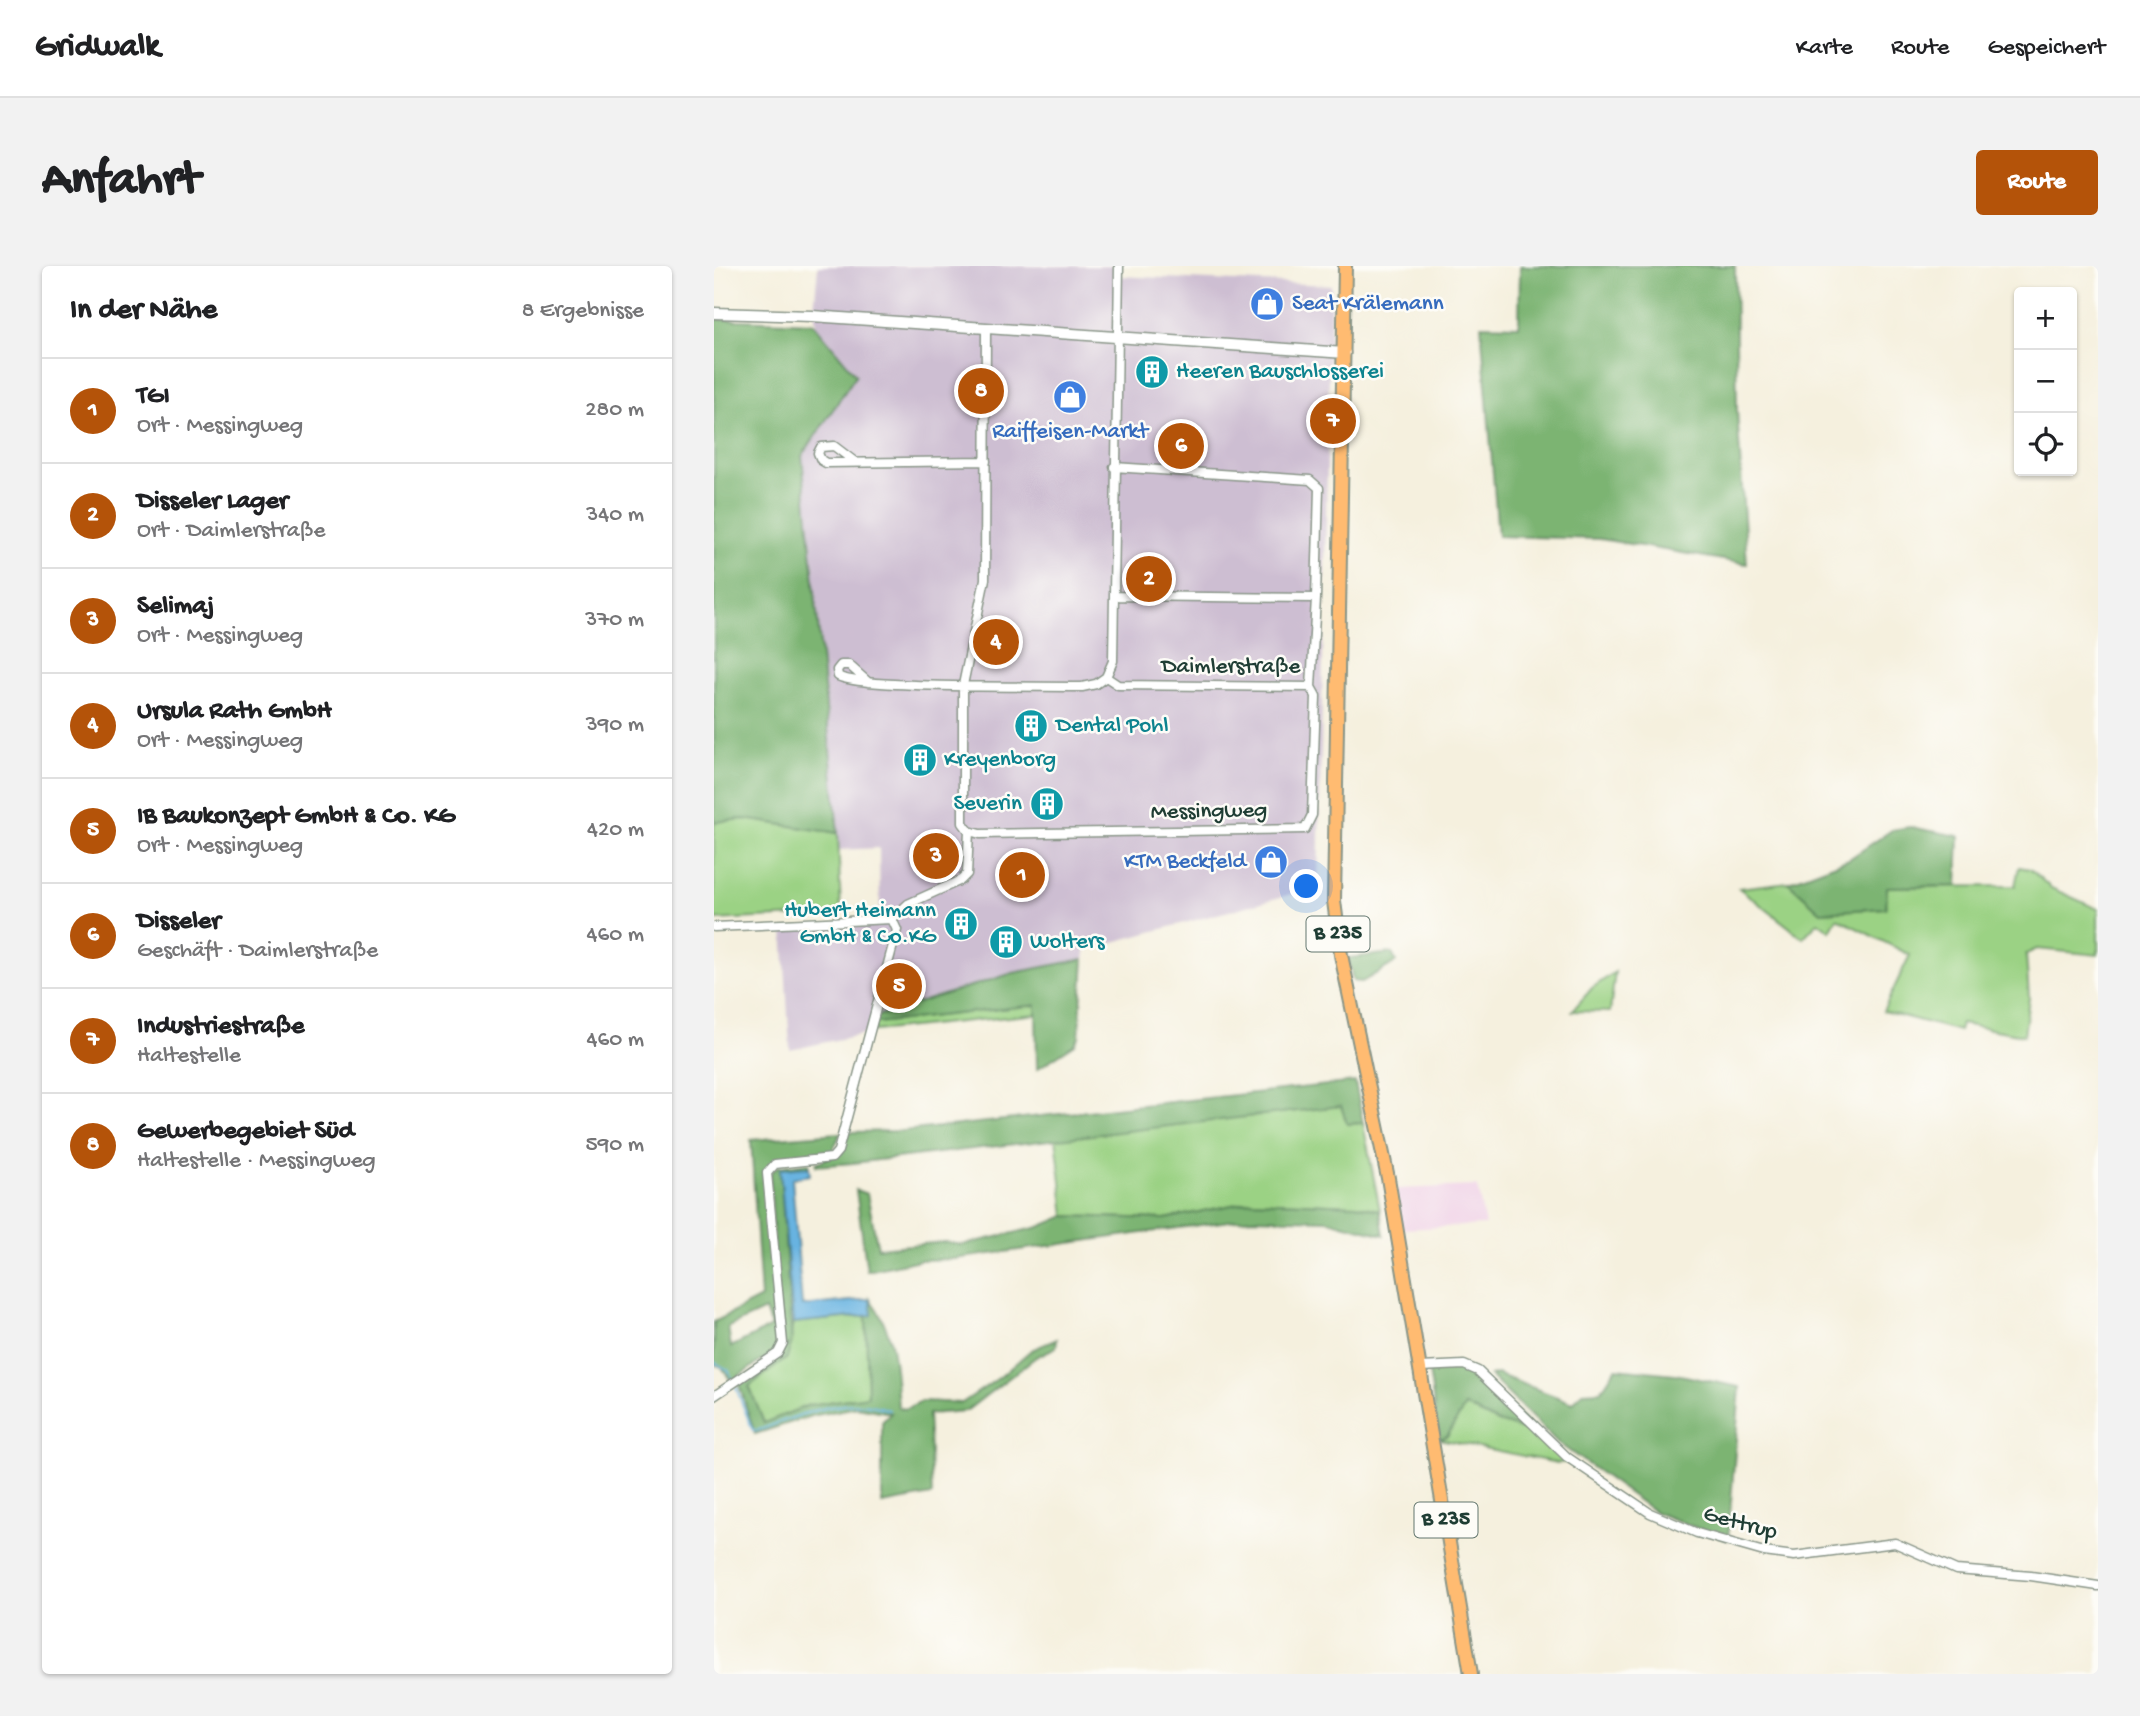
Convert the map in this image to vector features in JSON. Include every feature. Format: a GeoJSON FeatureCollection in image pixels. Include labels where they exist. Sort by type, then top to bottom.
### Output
{"type":"FeatureCollection","features":[{"type":"Feature","properties":{"kind":"main road","name":"B 235"},"geometry":{"type":"LineString","coordinates":[[1345,266],[1334,901],[1341,956],[1388,1178],[1471,1674]]}},
{"type":"Feature","properties":{"kind":"street"},"geometry":{"type":"LineString","coordinates":[[868,682],[1082,687],[1097,684],[1106,677],[1113,661],[1116,596],[1114,467],[1119,266]]}},
{"type":"Feature","properties":{"kind":"street"},"geometry":{"type":"LineString","coordinates":[[714,313],[800,315],[1345,353]]}},
{"type":"Feature","properties":{"kind":"street"},"geometry":{"type":"LineString","coordinates":[[714,927],[892,919],[908,904],[964,877],[968,870],[969,831],[963,823],[963,685],[985,579],[986,328]]}},
{"type":"Feature","properties":{"kind":"street"},"geometry":{"type":"LineString","coordinates":[[855,462],[986,461]]}},
{"type":"Feature","properties":{"kind":"street","name":"Daimlerstraße"},"geometry":{"type":"LineString","coordinates":[[1106,677],[1118,685],[1311,687],[1316,598],[1319,488],[1314,481],[1114,467]]}},
{"type":"Feature","properties":{"kind":"street"},"geometry":{"type":"LineString","coordinates":[[1116,596],[1316,598]]}},
{"type":"Feature","properties":{"kind":"street","name":"Messingweg"},"geometry":{"type":"LineString","coordinates":[[969,831],[980,834],[1305,829],[1312,816],[1316,696],[1311,687]]}},
{"type":"Feature","properties":{"kind":"street"},"geometry":{"type":"LineString","coordinates":[[714,1396],[778,1353],[783,1343],[767,1173],[775,1164],[832,1158],[838,1151],[897,930],[892,919]]}},
{"type":"Feature","properties":{"kind":"street","name":"Gettrup"},"geometry":{"type":"LineString","coordinates":[[1420,1367],[1456,1365],[1478,1371],[1567,1457],[1650,1513],[1697,1533],[1764,1552],[1794,1556],[1895,1543],[1956,1570],[2031,1576],[2098,1586]]}},
{"type":"Feature","properties":{"kind":"shaded area"},"geometry":{"type":"Polygon","coordinates":[[[818,266],[1114,266],[1115,276],[1331,285],[1318,887],[1110,943],[1086,947],[1084,959],[1013,973],[873,1016],[868,1033],[790,1050],[783,929],[880,924],[879,848],[839,850],[802,456],[856,375],[816,326],[814,309],[818,266]]]}},
{"type":"Feature","properties":{"kind":"shaded area"},"geometry":{"type":"Polygon","coordinates":[[[1477,1186],[1485,1225],[1402,1229],[1395,1189],[1477,1186]]]}},
{"type":"Feature","properties":{"kind":"green space"},"geometry":{"type":"Polygon","coordinates":[[[1520,266],[1735,266],[1737,410],[1747,564],[1600,539],[1498,536],[1481,325],[1519,326],[1520,266]]]}},
{"type":"Feature","properties":{"kind":"green space"},"geometry":{"type":"Polygon","coordinates":[[[714,319],[813,323],[856,375],[802,456],[838,833],[744,819],[714,822],[714,319]]]}},
{"type":"Feature","properties":{"kind":"green space"},"geometry":{"type":"Polygon","coordinates":[[[744,819],[838,833],[841,914],[714,920],[714,822],[744,819]]]}},
{"type":"Feature","properties":{"kind":"green space"},"geometry":{"type":"Polygon","coordinates":[[[1910,827],[1959,836],[1957,886],[1887,887],[1886,908],[1821,912],[1788,882],[1849,859],[1892,830],[1910,827]]]}},
{"type":"Feature","properties":{"kind":"green space"},"geometry":{"type":"Polygon","coordinates":[[[2019,867],[2030,869],[2051,888],[2098,909],[2098,955],[2037,949],[2026,954],[2029,998],[2024,1035],[1961,1024],[1959,1031],[1883,1011],[1910,955],[1837,918],[1830,931],[1818,922],[1803,938],[1739,888],[1788,882],[1821,912],[1886,908],[1887,887],[2015,886],[2019,867]]]}},
{"type":"Feature","properties":{"kind":"green space"},"geometry":{"type":"Polygon","coordinates":[[[1392,953],[1396,962],[1362,982],[1353,981],[1348,958],[1392,953]]]}},
{"type":"Feature","properties":{"kind":"green space"},"geometry":{"type":"Polygon","coordinates":[[[1084,959],[1079,1037],[1075,1044],[1037,1069],[1036,1005],[876,1023],[879,1015],[1013,973],[1084,959]]]}},
{"type":"Feature","properties":{"kind":"green space"},"geometry":{"type":"Polygon","coordinates":[[[1615,972],[1610,1012],[1572,1011],[1592,988],[1615,972]]]}},
{"type":"Feature","properties":{"kind":"green space"},"geometry":{"type":"Polygon","coordinates":[[[1036,1005],[1037,1014],[874,1031],[876,1023],[1036,1005]]]}},
{"type":"Feature","properties":{"kind":"green space"},"geometry":{"type":"Polygon","coordinates":[[[1355,1082],[1363,1123],[1347,1124],[1341,1106],[816,1166],[816,1163],[842,1152],[847,1132],[903,1131],[1355,1082]]]}},
{"type":"Feature","properties":{"kind":"green space"},"geometry":{"type":"Polygon","coordinates":[[[1341,1106],[1347,1124],[1363,1123],[1380,1210],[1356,1205],[1251,1201],[1165,1219],[1065,1216],[1056,1138],[1341,1106]]]}},
{"type":"Feature","properties":{"kind":"green space"},"geometry":{"type":"Polygon","coordinates":[[[841,1133],[830,1156],[774,1161],[764,1172],[780,1342],[776,1351],[731,1381],[722,1367],[714,1364],[714,1322],[761,1298],[751,1140],[841,1133]],[[765,1310],[728,1327],[731,1347],[771,1327],[765,1310]]]}},
{"type":"Feature","properties":{"kind":"green space"},"geometry":{"type":"Polygon","coordinates":[[[809,1163],[809,1167],[780,1170],[792,1341],[787,1358],[749,1386],[764,1423],[809,1405],[868,1396],[866,1316],[872,1315],[870,1299],[885,1325],[893,1351],[898,1407],[905,1409],[922,1401],[962,1403],[1000,1377],[1031,1350],[1057,1339],[1056,1347],[1036,1357],[966,1411],[928,1414],[932,1495],[882,1504],[882,1422],[891,1413],[857,1407],[811,1416],[755,1434],[738,1382],[780,1355],[770,1174],[776,1167],[809,1163]]]}},
{"type":"Feature","properties":{"kind":"green space"},"geometry":{"type":"Polygon","coordinates":[[[856,1190],[867,1194],[878,1248],[945,1242],[962,1245],[1039,1227],[1065,1216],[1165,1219],[1251,1201],[1356,1205],[1380,1210],[1384,1235],[1327,1220],[1251,1218],[954,1259],[920,1260],[867,1271],[856,1190]]]}},
{"type":"Feature","properties":{"kind":"green space"},"geometry":{"type":"Polygon","coordinates":[[[866,1316],[868,1396],[809,1405],[764,1423],[749,1386],[787,1358],[793,1323],[866,1316]]]}},
{"type":"Feature","properties":{"kind":"green space"},"geometry":{"type":"Polygon","coordinates":[[[1432,1367],[1471,1369],[1540,1435],[1498,1422],[1465,1406],[1447,1436],[1439,1439],[1429,1371],[1432,1367]]]}},
{"type":"Feature","properties":{"kind":"green space"},"geometry":{"type":"Polygon","coordinates":[[[1616,1368],[1675,1374],[1740,1387],[1728,1540],[1655,1512],[1558,1443],[1490,1376],[1497,1374],[1573,1403],[1583,1392],[1601,1391],[1616,1368]]]}},
{"type":"Feature","properties":{"kind":"green space"},"geometry":{"type":"Polygon","coordinates":[[[1465,1406],[1540,1435],[1571,1462],[1557,1463],[1439,1439],[1447,1436],[1465,1406]]]}},
{"type":"Feature","properties":{"kind":"water"},"geometry":{"type":"Polygon","coordinates":[[[809,1167],[810,1175],[792,1178],[802,1306],[870,1299],[872,1315],[793,1323],[780,1169],[809,1167]]]}},
{"type":"Feature","properties":{"kind":"waterway"},"geometry":{"type":"LineString","coordinates":[[714,1362],[728,1370],[732,1378]]}},
{"type":"Feature","properties":{"kind":"waterway"},"geometry":{"type":"LineString","coordinates":[[736,1387],[752,1429],[756,1431],[839,1405],[873,1405],[889,1410]]}},
{"type":"Feature","properties":{"kind":"place","name":"Seat Krälemann"},"geometry":{"type":"Point","coordinates":[1267,304]}},
{"type":"Feature","properties":{"kind":"place","name":"Heeren Bauschlosserei"},"geometry":{"type":"Point","coordinates":[1152,372]}},
{"type":"Feature","properties":{"kind":"place","name":"Gewerbegebiet Süd"},"geometry":{"type":"Point","coordinates":[981,391]}},
{"type":"Feature","properties":{"kind":"place","name":"Raiffeisen-Markt"},"geometry":{"type":"Point","coordinates":[1070,397]}},
{"type":"Feature","properties":{"kind":"place","name":"Industriestraße"},"geometry":{"type":"Point","coordinates":[1333,421]}},
{"type":"Feature","properties":{"kind":"place","name":"Disseler"},"geometry":{"type":"Point","coordinates":[1181,446]}},
{"type":"Feature","properties":{"kind":"place","name":"Disseler Lager"},"geometry":{"type":"Point","coordinates":[1149,579]}},
{"type":"Feature","properties":{"kind":"place","name":"Ursula Rath GmbH"},"geometry":{"type":"Point","coordinates":[996,642]}},
{"type":"Feature","properties":{"kind":"place","name":"Dental Pohl"},"geometry":{"type":"Point","coordinates":[1031,726]}},
{"type":"Feature","properties":{"kind":"place","name":"Kreyenborg"},"geometry":{"type":"Point","coordinates":[920,760]}},
{"type":"Feature","properties":{"kind":"place","name":"Severin"},"geometry":{"type":"Point","coordinates":[1047,804]}},
{"type":"Feature","properties":{"kind":"place","name":"Selimaj"},"geometry":{"type":"Point","coordinates":[936,856]}},
{"type":"Feature","properties":{"kind":"place","name":"KTM Beckfeld"},"geometry":{"type":"Point","coordinates":[1271,862]}},
{"type":"Feature","properties":{"kind":"place","name":"TGI"},"geometry":{"type":"Point","coordinates":[1022,875]}},
{"type":"Feature","properties":{"kind":"place","name":"Hubert Heimann GmbH & Co.KG"},"geometry":{"type":"Point","coordinates":[961,924]}},
{"type":"Feature","properties":{"kind":"place","name":"Wolters"},"geometry":{"type":"Point","coordinates":[1006,942]}},
{"type":"Feature","properties":{"kind":"place","name":"IB Baukonzept GmbH & Co. KG"},"geometry":{"type":"Point","coordinates":[899,986]}}]}
